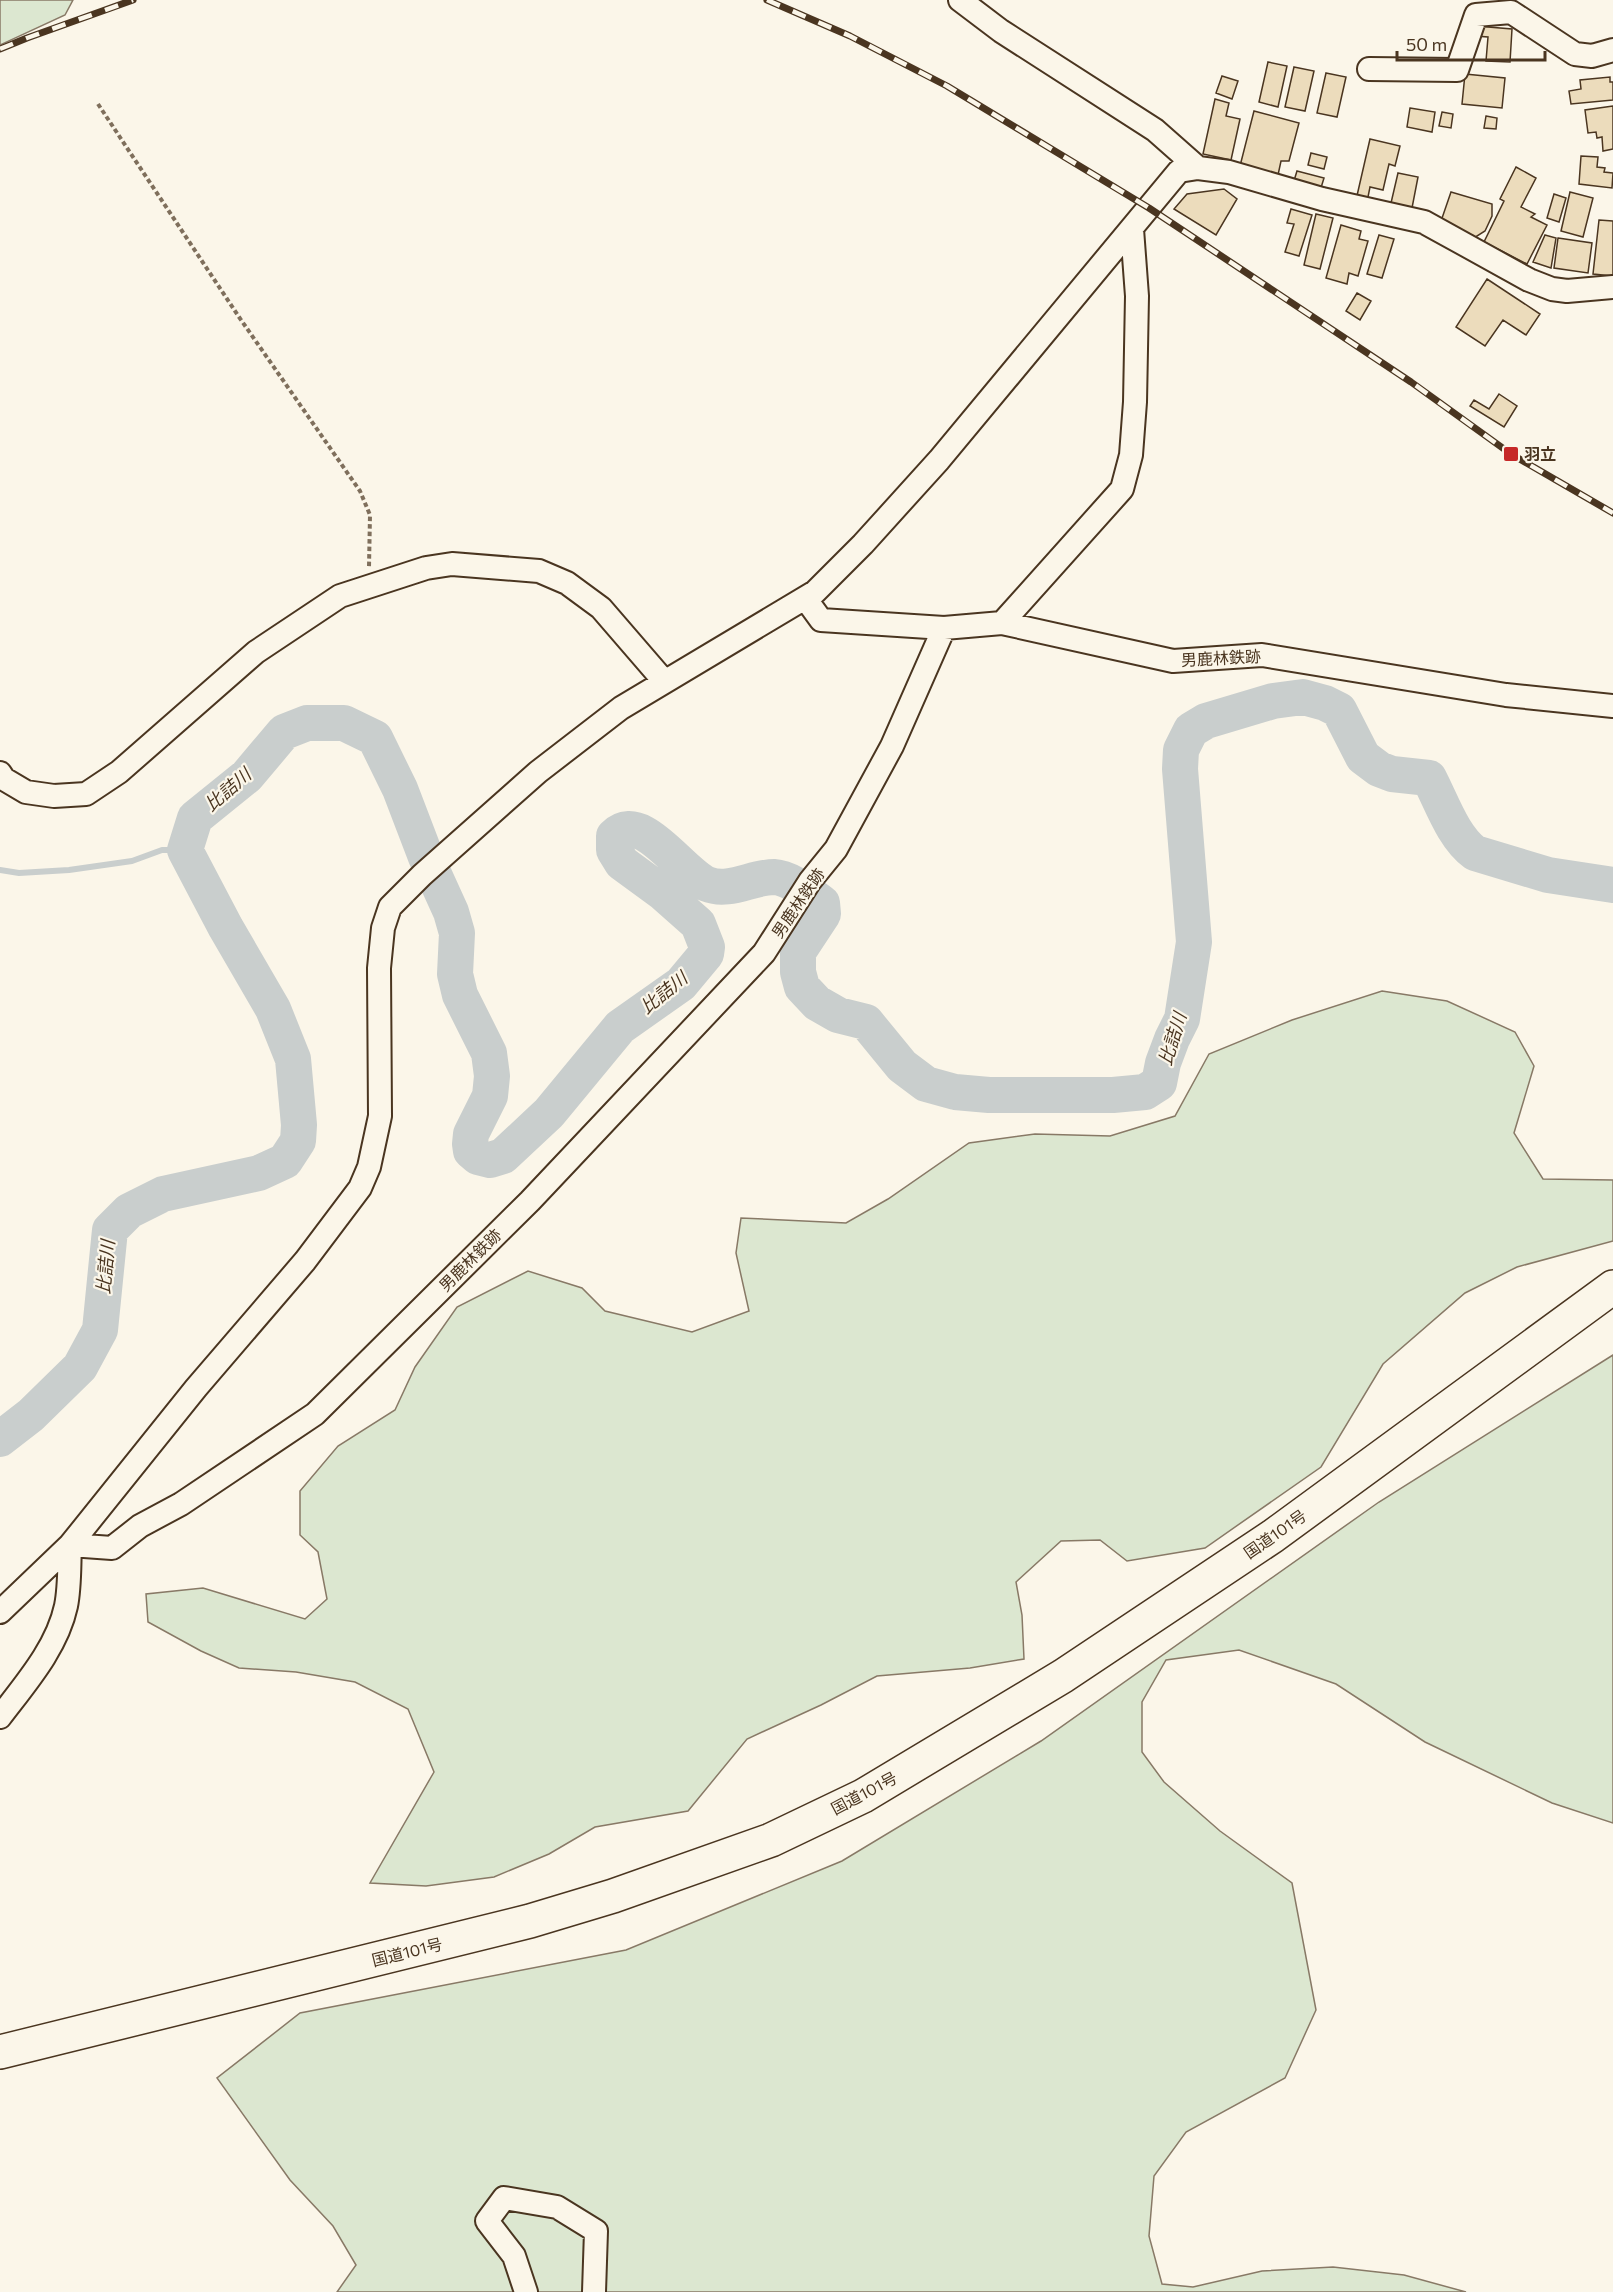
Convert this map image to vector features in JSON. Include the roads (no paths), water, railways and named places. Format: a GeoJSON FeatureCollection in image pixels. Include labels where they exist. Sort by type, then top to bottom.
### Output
{"type":"FeatureCollection","features":[{"type":"Feature","properties":{"kind":"highway","name":"国道101号"},"geometry":{"type":"LineString","coordinates":[[0,2052],[531,1921],[613,1896],[771,1840],[863,1796],[1063,1676],[1273,1536],[1613,1287]]}},
{"type":"Feature","properties":{"kind":"street"},"geometry":{"type":"LineString","coordinates":[[960,0],[1002,31],[1155,130],[1198,168]]}},
{"type":"Feature","properties":{"kind":"street"},"geometry":{"type":"LineString","coordinates":[[1369,69],[1457,70],[1476,15],[1511,12],[1575,54],[1592,56],[1613,50]]}},
{"type":"Feature","properties":{"kind":"street"},"geometry":{"type":"LineString","coordinates":[[0,1612],[70,1545],[196,1388],[305,1261],[360,1188],[369,1167],[380,1116],[379,968],[383,928],[390,907],[430,868],[538,772],[621,708],[815,592],[863,544],[939,460],[1179,171],[1198,168],[1229,172],[1322,198],[1424,222],[1529,280],[1552,290],[1613,287]]}},
{"type":"Feature","properties":{"kind":"street"},"geometry":{"type":"LineString","coordinates":[[1002,623],[1122,489],[1131,455],[1135,402],[1137,296],[1132,229]]}},
{"type":"Feature","properties":{"kind":"street"},"geometry":{"type":"LineString","coordinates":[[0,773],[4,779],[26,792],[54,796],[86,794],[119,772],[256,652],[340,596],[426,568],[452,564],[539,571],[567,583],[602,608],[664,681]]}},
{"type":"Feature","properties":{"kind":"street"},"geometry":{"type":"LineString","coordinates":[[805,598],[821,620],[944,628]]}},
{"type":"Feature","properties":{"kind":"street","name":"男鹿林鉄跡"},"geometry":{"type":"LineString","coordinates":[[70,1545],[112,1548],[140,1526],[181,1504],[315,1414],[530,1201],[764,953],[810,881],[836,849],[892,746],[944,628],[1002,623],[1173,661],[1262,655],[1506,695],[1613,706]]}},
{"type":"Feature","properties":{"kind":"street"},"geometry":{"type":"LineString","coordinates":[[0,1717],[33,1673],[58,1632],[66,1605],[70,1545]]}},
{"type":"Feature","properties":{"kind":"street"},"geometry":{"type":"LineString","coordinates":[[526,2292],[514,2256],[487,2221],[504,2198],[557,2207],[596,2230],[594,2292]]}},
{"type":"Feature","properties":{"kind":"waterway","name":"比詰川"},"geometry":{"type":"LineString","coordinates":[[0,1439],[31,1415],[80,1367],[100,1330],[110,1230],[129,1211],[163,1194],[259,1173],[285,1161],[298,1141],[299,1125],[293,1059],[273,1009],[226,928],[185,850],[195,818],[247,776],[284,732],[307,723],[344,723],[375,738],[400,789],[426,857],[451,912],[457,933],[455,974],[460,995],[489,1053],[492,1076],[490,1096],[471,1134],[470,1144],[471,1151],[478,1157],[490,1160],[503,1156],[549,1113],[620,1027],[681,984],[706,954],[707,947],[698,924],[663,893],[622,863],[614,850],[614,836],[625,830],[636,830],[648,836],[707,884],[724,887],[774,877],[793,883],[822,903],[823,914],[798,952],[798,972],[802,987],[817,1003],[838,1015],[866,1022],[902,1066],[926,1084],[955,1092],[989,1095],[1113,1095],[1145,1092],[1159,1083],[1163,1063],[1182,1019],[1194,942],[1180,769],[1181,750],[1191,730],[1206,721],[1273,701],[1303,697],[1325,703],[1339,710],[1363,757],[1379,769],[1392,774],[1429,778],[1454,829],[1475,853],[1548,875],[1613,885]]}},
{"type":"Feature","properties":{"kind":"waterway"},"geometry":{"type":"LineString","coordinates":[[0,870],[19,873],[69,870],[132,861],[162,850],[185,850]]}},
{"type":"Feature","properties":{"kind":"railway"},"geometry":{"type":"LineString","coordinates":[[0,49],[133,0]]}},
{"type":"Feature","properties":{"kind":"railway"},"geometry":{"type":"LineString","coordinates":[[767,0],[850,36],[947,86],[1149,208],[1411,382],[1511,454],[1613,513]]}},
{"type":"Feature","properties":{"kind":"place","name":"羽立"},"geometry":{"type":"Point","coordinates":[1511,454]}}]}
